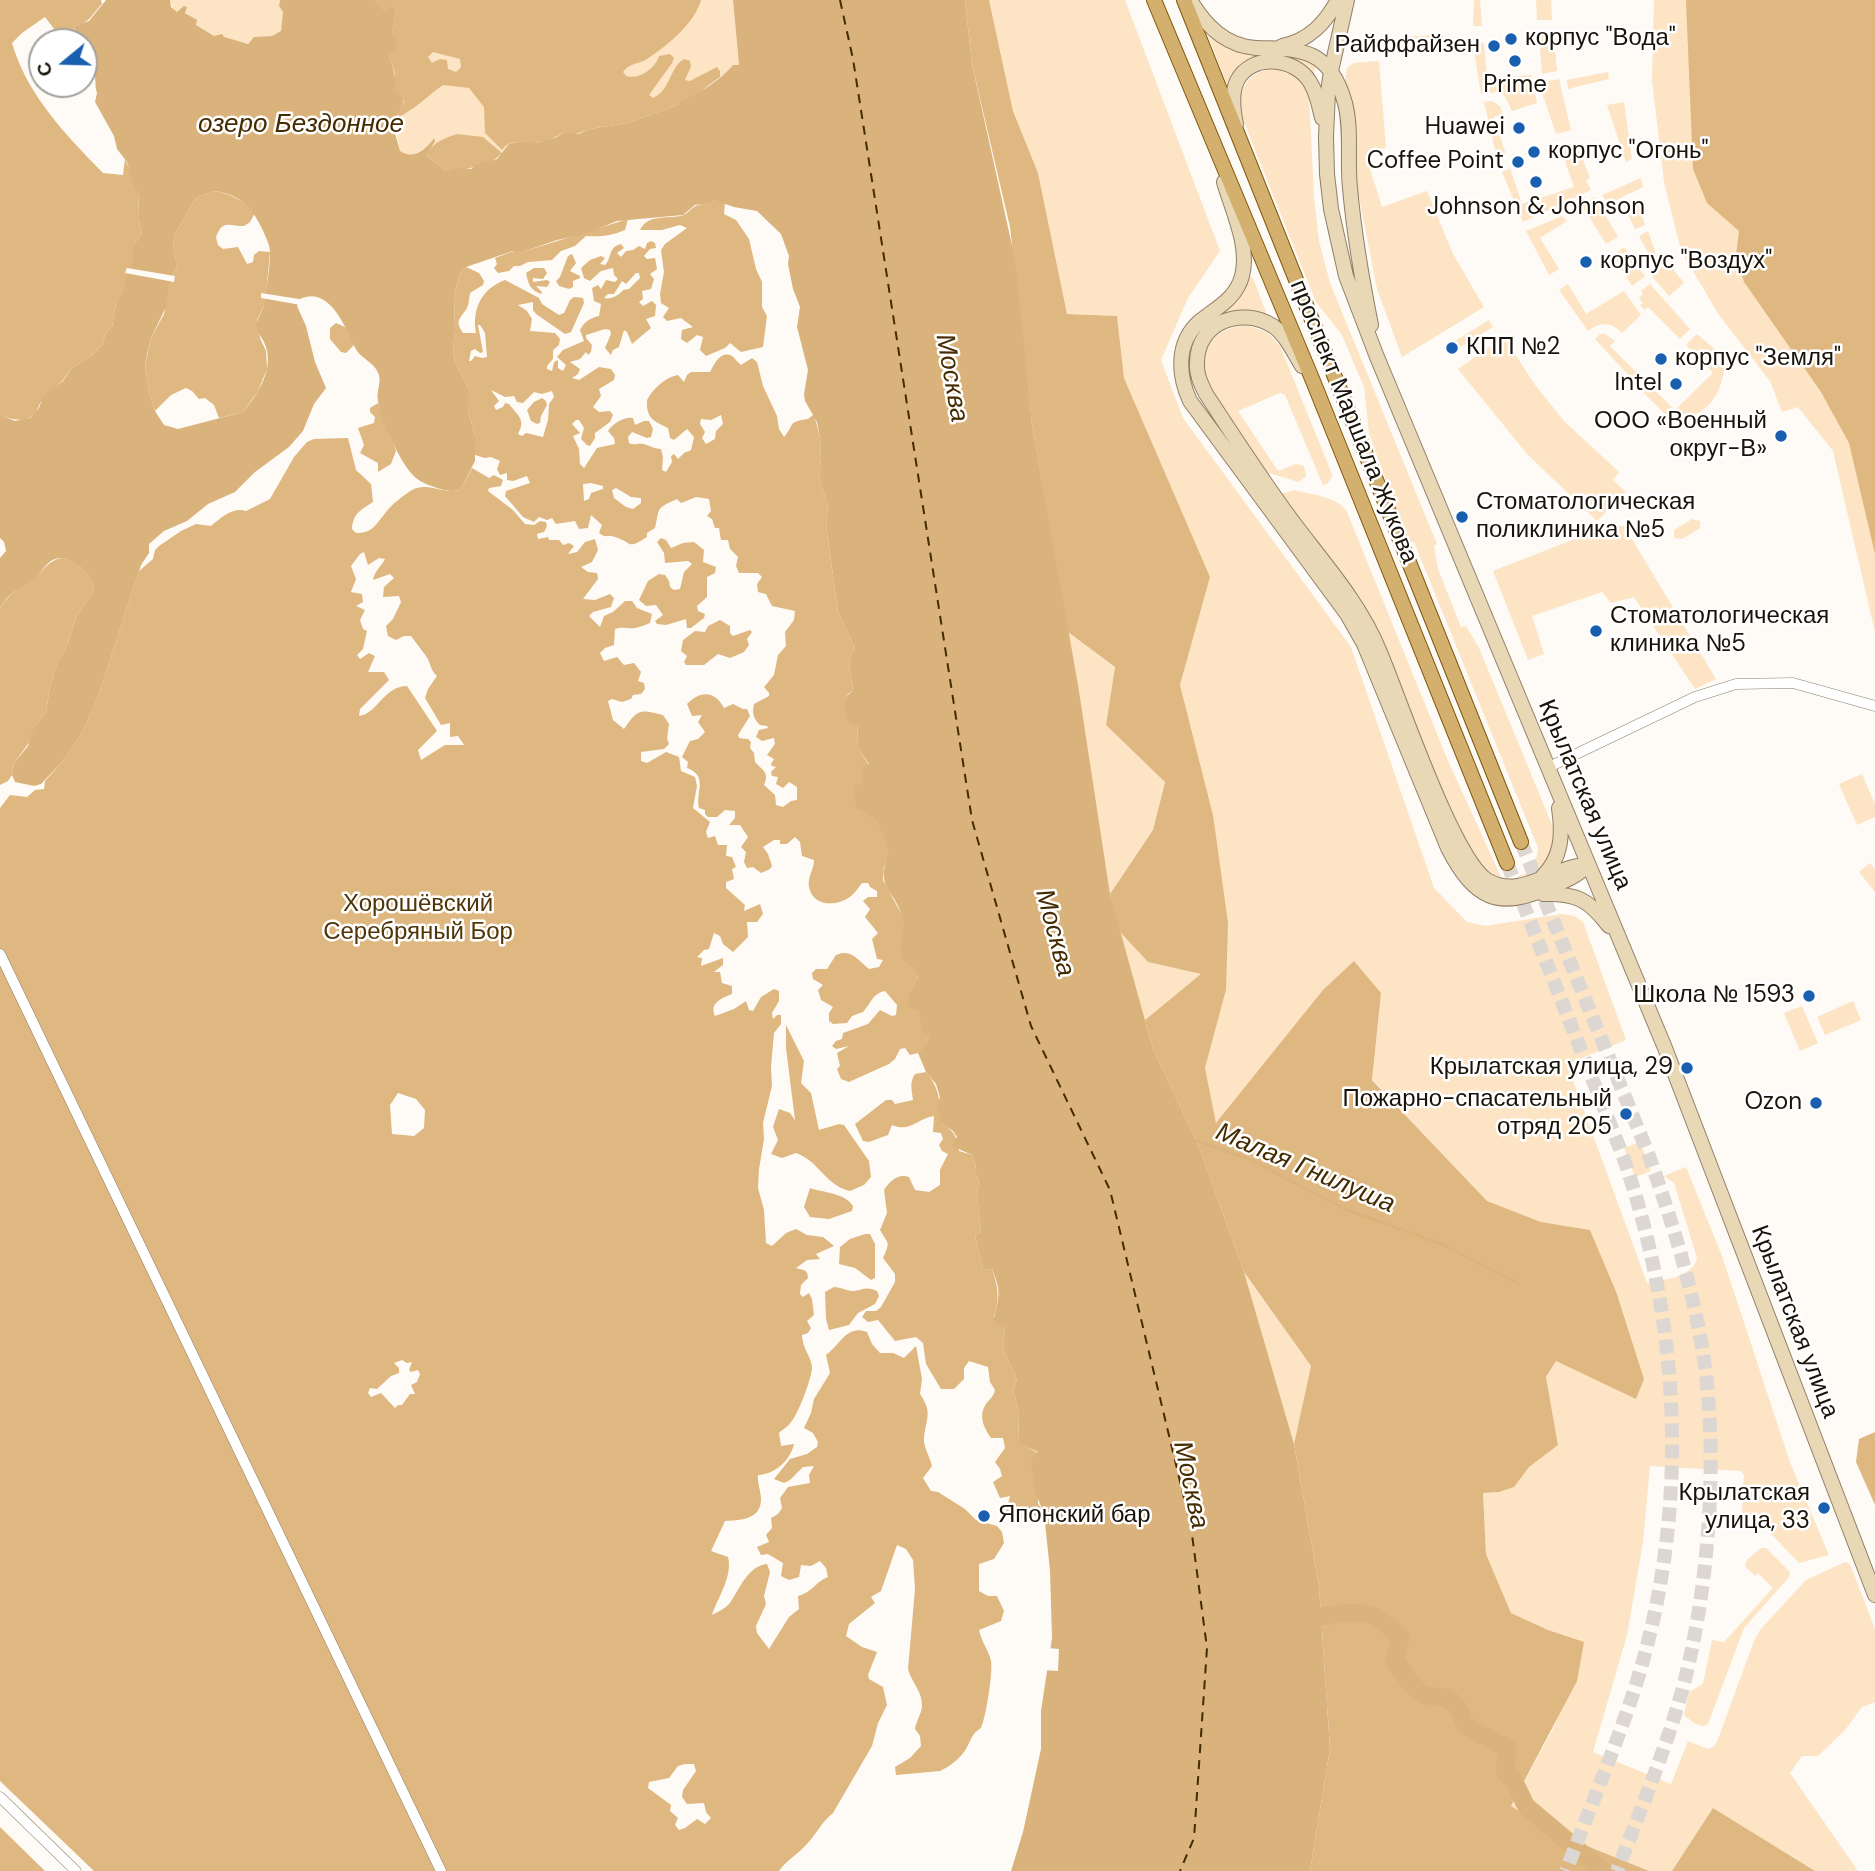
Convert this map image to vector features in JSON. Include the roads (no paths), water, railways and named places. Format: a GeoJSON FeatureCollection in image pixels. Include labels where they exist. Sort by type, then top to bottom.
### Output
{"type":"FeatureCollection","features":[{"type":"Feature","properties":{"kind":"main road","name":"проспект Маршала Жукова"},"geometry":{"type":"LineString","coordinates":[[1154,0],[1507,863]]}},
{"type":"Feature","properties":{"kind":"main road","name":"проспект Маршала Жукова"},"geometry":{"type":"LineString","coordinates":[[1184,0],[1521,842]]}},
{"type":"Feature","properties":{"kind":"main road"},"geometry":{"type":"LineString","coordinates":[[1190,0],[1207,25],[1218,34],[1242,45],[1290,49],[1314,57],[1331,71],[1340,88],[1347,111],[1350,188],[1377,357]]}},
{"type":"Feature","properties":{"kind":"main road"},"geometry":{"type":"LineString","coordinates":[[1276,48],[1312,33],[1327,19],[1338,0]]}},
{"type":"Feature","properties":{"kind":"main road","name":"Крылатская улица"},"geometry":{"type":"LineString","coordinates":[[1347,0],[1331,71],[1326,137],[1329,186],[1339,250],[1349,285],[1555,786],[1623,944],[1875,1595]]}},
{"type":"Feature","properties":{"kind":"main road"},"geometry":{"type":"LineString","coordinates":[[1239,135],[1233,98],[1238,80],[1244,72],[1253,67],[1269,61],[1280,61],[1298,69],[1310,82],[1320,105],[1326,137]]}},
{"type":"Feature","properties":{"kind":"main road"},"geometry":{"type":"LineString","coordinates":[[1216,151],[1242,246],[1244,266],[1242,277],[1228,300],[1197,324],[1185,341],[1180,369],[1182,385],[1190,401],[1347,614],[1364,644],[1448,848],[1457,866],[1476,888],[1497,898],[1517,899],[1544,876],[1560,847],[1562,834],[1555,786]]}},
{"type":"Feature","properties":{"kind":"main road"},"geometry":{"type":"LineString","coordinates":[[1312,382],[1280,333],[1272,326],[1251,318],[1239,316],[1214,325],[1204,335],[1198,349],[1196,364],[1206,394],[1279,503],[1369,629],[1452,827],[1472,866],[1495,884],[1533,888],[1585,901],[1596,909],[1623,944]]}},
{"type":"Feature","properties":{"kind":"main road"},"geometry":{"type":"LineString","coordinates":[[1533,888],[1575,876],[1588,865]]}},
{"type":"Feature","properties":{"kind":"street"},"geometry":{"type":"LineString","coordinates":[[1548,768],[1695,697],[1736,684],[1793,683],[1875,706]]}},
{"type":"Feature","properties":{"kind":"street"},"geometry":{"type":"LineString","coordinates":[[0,954],[441,1871]]}},
{"type":"Feature","properties":{"kind":"street"},"geometry":{"type":"LineString","coordinates":[[0,1797],[76,1871]]}},
{"type":"Feature","properties":{"kind":"water"},"geometry":{"type":"Polygon","coordinates":[[[106,0],[170,0],[171,7],[177,12],[184,6],[187,7],[185,13],[197,20],[196,25],[214,36],[222,34],[248,44],[254,37],[272,36],[281,31],[283,12],[279,6],[280,0],[375,0],[384,10],[390,5],[396,9],[392,33],[397,39],[396,50],[389,55],[396,90],[404,98],[395,125],[400,151],[414,154],[434,138],[435,142],[426,155],[446,171],[471,169],[497,159],[509,144],[537,143],[564,132],[578,134],[590,129],[627,123],[678,105],[683,99],[710,85],[733,65],[739,65],[733,0],[965,0],[972,64],[1015,259],[1032,424],[1078,685],[1110,894],[1153,1049],[1198,1144],[1244,1272],[1294,1444],[1319,1586],[1330,1749],[1310,1871],[1011,1871],[1023,1832],[1041,1749],[1041,1711],[1052,1638],[1050,1570],[1044,1514],[1034,1489],[1031,1459],[1038,1452],[1018,1443],[1019,1412],[1013,1391],[1017,1379],[1003,1349],[1005,1328],[995,1324],[998,1295],[996,1280],[992,1269],[983,1270],[975,1236],[981,1232],[977,1195],[979,1180],[974,1172],[976,1166],[972,1155],[952,1146],[957,1137],[941,1123],[937,1106],[940,1097],[936,1084],[926,1072],[918,1053],[932,1036],[922,1032],[919,1011],[907,1006],[910,992],[918,978],[913,967],[902,959],[903,920],[884,875],[889,853],[879,824],[856,809],[855,787],[863,782],[862,768],[869,764],[857,747],[858,726],[849,722],[845,709],[845,701],[853,691],[849,664],[855,648],[838,612],[826,525],[828,506],[819,478],[820,438],[817,422],[805,401],[808,370],[797,327],[800,307],[793,289],[789,256],[781,234],[757,211],[714,200],[711,203],[695,205],[683,215],[617,221],[585,234],[525,251],[513,251],[466,267],[460,273],[454,296],[453,349],[455,362],[468,388],[468,411],[475,435],[475,461],[461,489],[456,491],[428,485],[410,472],[392,442],[383,419],[378,398],[377,371],[357,351],[343,322],[329,304],[321,298],[311,296],[300,299],[297,306],[326,388],[314,404],[303,431],[289,447],[255,472],[235,492],[208,504],[187,521],[164,531],[149,544],[149,553],[141,565],[98,697],[82,733],[63,761],[41,784],[34,786],[15,782],[12,775],[14,763],[28,746],[34,726],[46,713],[55,668],[68,643],[77,615],[94,591],[90,578],[80,567],[60,558],[50,562],[38,575],[12,593],[0,608],[0,558],[6,551],[0,538],[0,415],[15,421],[30,418],[39,408],[43,396],[63,381],[72,368],[90,357],[103,344],[105,333],[112,327],[116,303],[124,290],[133,262],[133,246],[142,233],[138,217],[139,194],[133,184],[127,162],[117,149],[114,136],[95,102],[98,98],[98,28],[75,26],[89,21],[106,0]],[[213,191],[196,198],[175,234],[173,245],[177,267],[171,277],[166,307],[151,338],[147,354],[145,365],[155,411],[164,425],[178,429],[243,412],[259,389],[267,370],[267,351],[257,325],[265,302],[269,245],[260,224],[250,210],[231,195],[213,191]]]}},
{"type":"Feature","properties":{"kind":"waterway","name":"Малая Гнилуша"},"geometry":{"type":"LineString","coordinates":[[1197,1141],[1249,1159],[1345,1209],[1444,1245],[1519,1284]]}},
{"type":"Feature","properties":{"kind":"waterway"},"geometry":{"type":"LineString","coordinates":[[1300,1616],[1360,1613],[1385,1623],[1401,1638],[1394,1659],[1410,1683],[1424,1695],[1448,1698],[1457,1706],[1466,1726],[1507,1748],[1505,1771],[1515,1783],[1526,1806],[1603,1871]]}},
{"type":"Feature","properties":{"kind":"tunnel"},"geometry":{"type":"LineString","coordinates":[[1521,842],[1657,1177],[1693,1302],[1708,1393],[1711,1478],[1699,1610],[1682,1691],[1668,1736],[1617,1871]]}},
{"type":"Feature","properties":{"kind":"tunnel"},"geometry":{"type":"LineString","coordinates":[[1507,863],[1624,1159],[1644,1225],[1658,1291],[1668,1359],[1672,1427],[1671,1495],[1664,1563],[1651,1631],[1632,1697],[1566,1871]]}},
{"type":"Feature","properties":{"kind":"place","name":"корпус \"Вода\""},"geometry":{"type":"Point","coordinates":[1511,39]}},
{"type":"Feature","properties":{"kind":"place","name":"Райффайзен"},"geometry":{"type":"Point","coordinates":[1494,46]}},
{"type":"Feature","properties":{"kind":"place","name":"Prime"},"geometry":{"type":"Point","coordinates":[1515,61]}},
{"type":"Feature","properties":{"kind":"place","name":"Huawei"},"geometry":{"type":"Point","coordinates":[1519,128]}},
{"type":"Feature","properties":{"kind":"place","name":"корпус \"Огонь\""},"geometry":{"type":"Point","coordinates":[1534,152]}},
{"type":"Feature","properties":{"kind":"place","name":"Coffee Point"},"geometry":{"type":"Point","coordinates":[1518,162]}},
{"type":"Feature","properties":{"kind":"place","name":"Johnson & Johnson"},"geometry":{"type":"Point","coordinates":[1536,182]}},
{"type":"Feature","properties":{"kind":"place","name":"корпус \"Воздух\""},"geometry":{"type":"Point","coordinates":[1586,262]}},
{"type":"Feature","properties":{"kind":"place","name":"КПП №2"},"geometry":{"type":"Point","coordinates":[1452,348]}},
{"type":"Feature","properties":{"kind":"place","name":"корпус \"Земля\""},"geometry":{"type":"Point","coordinates":[1661,359]}},
{"type":"Feature","properties":{"kind":"place","name":"Intel"},"geometry":{"type":"Point","coordinates":[1676,384]}},
{"type":"Feature","properties":{"kind":"place","name":"ООО «Военный округ-В»"},"geometry":{"type":"Point","coordinates":[1781,436]}},
{"type":"Feature","properties":{"kind":"place","name":"Стоматологическая поликлиника №5"},"geometry":{"type":"Point","coordinates":[1462,517]}},
{"type":"Feature","properties":{"kind":"place","name":"Стоматологическая клиника №5"},"geometry":{"type":"Point","coordinates":[1596,631]}},
{"type":"Feature","properties":{"kind":"place","name":"Школа № 1593"},"geometry":{"type":"Point","coordinates":[1809,996]}},
{"type":"Feature","properties":{"kind":"place","name":"Крылатская улица, 29"},"geometry":{"type":"Point","coordinates":[1687,1068]}},
{"type":"Feature","properties":{"kind":"place","name":"Ozon"},"geometry":{"type":"Point","coordinates":[1816,1103]}},
{"type":"Feature","properties":{"kind":"place","name":"Пожарно-спасательный отряд 205"},"geometry":{"type":"Point","coordinates":[1626,1114]}},
{"type":"Feature","properties":{"kind":"place","name":"Крылатская улица, 33"},"geometry":{"type":"Point","coordinates":[1824,1508]}},
{"type":"Feature","properties":{"kind":"place","name":"Японский бар"},"geometry":{"type":"Point","coordinates":[984,1516]}},
{"type":"Feature","properties":{"kind":"water label","name":"озеро Бездонное"},"geometry":{"type":"Point","coordinates":[301,125]}},
{"type":"Feature","properties":{"kind":"water label","name":"Москва"},"geometry":{"type":"Point","coordinates":[951,378]}},
{"type":"Feature","properties":{"kind":"water label","name":"Москва"},"geometry":{"type":"Point","coordinates":[1054,933]}},
{"type":"Feature","properties":{"kind":"water label","name":"Москва"},"geometry":{"type":"Point","coordinates":[1190,1485]}},
{"type":"Feature","properties":{"kind":"park label","name":"Хорошёвский Серебряный Бор"},"geometry":{"type":"Point","coordinates":[418,919]}}]}
